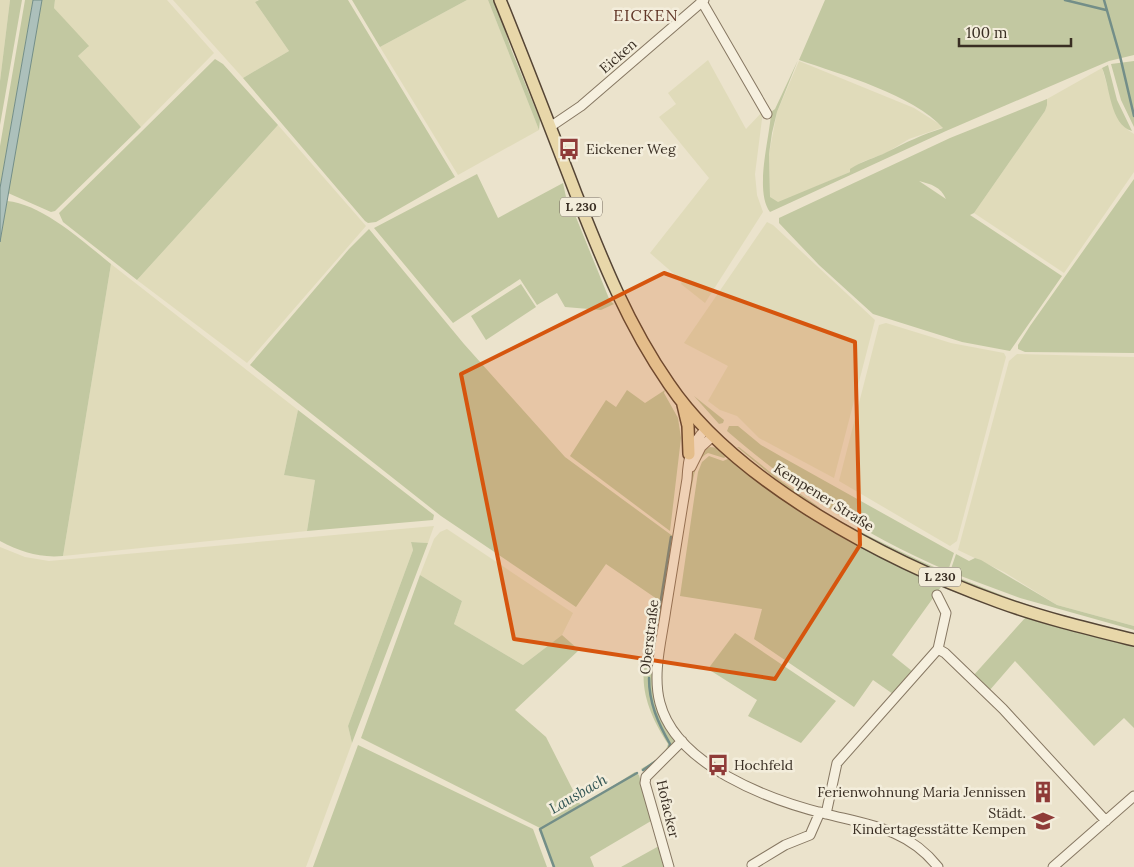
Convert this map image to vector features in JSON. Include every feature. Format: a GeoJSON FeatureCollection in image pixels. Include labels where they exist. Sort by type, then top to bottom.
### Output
{"type":"FeatureCollection","features":[{"type":"Feature","properties":{"kind":"main road","name":"Kempener Straße"},"geometry":{"type":"LineString","coordinates":[[500,0],[609,277],[644,345],[683,403],[710,432],[762,476],[797,501],[854,535],[925,571],[1008,605],[1134,640]]}},
{"type":"Feature","properties":{"kind":"main road"},"geometry":{"type":"LineString","coordinates":[[683,403],[688,426],[689,454]]}},
{"type":"Feature","properties":{"kind":"street","name":"Eicken"},"geometry":{"type":"LineString","coordinates":[[550,127],[581,106],[703,1],[767,114]]}},
{"type":"Feature","properties":{"kind":"street"},"geometry":{"type":"LineString","coordinates":[[687,479],[689,454],[696,439],[710,432]]}},
{"type":"Feature","properties":{"kind":"street"},"geometry":{"type":"LineString","coordinates":[[687,479],[694,458],[710,432]]}},
{"type":"Feature","properties":{"kind":"street","name":"Oberstraße"},"geometry":{"type":"LineString","coordinates":[[687,479],[658,664],[660,702],[668,723],[682,741],[710,766],[766,794],[823,813],[857,820],[904,836],[923,850],[938,867]]}},
{"type":"Feature","properties":{"kind":"street"},"geometry":{"type":"LineString","coordinates":[[753,867],[752,864],[786,845],[810,835],[823,813],[837,763],[938,649],[946,613],[937,595]]}},
{"type":"Feature","properties":{"kind":"street"},"geometry":{"type":"LineString","coordinates":[[938,649],[945,653],[1003,709],[1106,821]]}},
{"type":"Feature","properties":{"kind":"street","name":"Hofacker"},"geometry":{"type":"LineString","coordinates":[[668,867],[645,783],[646,777],[682,741]]}},
{"type":"Feature","properties":{"kind":"street"},"geometry":{"type":"LineString","coordinates":[[1053,867],[1134,796]]}},
{"type":"Feature","properties":{"kind":"highlighted area"},"geometry":{"type":"Polygon","coordinates":[[[664,273],[855,342],[860,545],[775,679],[514,639],[461,374],[664,273]]]}},
{"type":"Feature","properties":{"kind":"shaded area"},"geometry":{"type":"Polygon","coordinates":[[[0,0],[10,0],[0,81],[0,0]]]}},
{"type":"Feature","properties":{"kind":"shaded area"},"geometry":{"type":"Polygon","coordinates":[[[33,0],[42,0],[0,242],[0,188],[33,0]]]}},
{"type":"Feature","properties":{"kind":"shaded area"},"geometry":{"type":"Polygon","coordinates":[[[55,0],[167,0],[214,53],[141,127],[78,56],[88,47],[54,8],[55,0]]]}},
{"type":"Feature","properties":{"kind":"shaded area"},"geometry":{"type":"Polygon","coordinates":[[[173,0],[258,0],[255,2],[289,51],[243,78],[173,0]]]}},
{"type":"Feature","properties":{"kind":"shaded area"},"geometry":{"type":"Polygon","coordinates":[[[467,0],[488,0],[539,130],[458,175],[380,47],[467,0]]]}},
{"type":"Feature","properties":{"kind":"shaded area"},"geometry":{"type":"Polygon","coordinates":[[[708,60],[746,129],[763,111],[755,174],[757,195],[763,212],[705,303],[681,284],[682,281],[650,253],[709,178],[659,117],[676,104],[668,93],[708,60]]]}},
{"type":"Feature","properties":{"kind":"shaded area"},"geometry":{"type":"Polygon","coordinates":[[[799,61],[914,108],[944,127],[909,139],[886,153],[862,162],[851,169],[850,172],[778,203],[770,198],[769,154],[777,112],[799,61]]]}},
{"type":"Feature","properties":{"kind":"shaded area"},"geometry":{"type":"Polygon","coordinates":[[[1102,68],[1114,109],[1128,130],[1134,134],[1134,172],[1064,273],[974,213],[1045,111],[1047,99],[1102,68]]]}},
{"type":"Feature","properties":{"kind":"shaded area"},"geometry":{"type":"Polygon","coordinates":[[[278,125],[366,226],[247,363],[137,280],[278,125]]]}},
{"type":"Feature","properties":{"kind":"shaded area"},"geometry":{"type":"Polygon","coordinates":[[[767,222],[773,225],[875,320],[834,478],[759,438],[737,416],[720,410],[708,401],[728,366],[684,343],[767,222]]]}},
{"type":"Feature","properties":{"kind":"shaded area"},"geometry":{"type":"Polygon","coordinates":[[[111,264],[298,410],[284,475],[315,480],[307,531],[63,556],[111,264]]]}},
{"type":"Feature","properties":{"kind":"shaded area"},"geometry":{"type":"Polygon","coordinates":[[[886,323],[951,343],[1004,353],[1006,357],[957,541],[950,546],[839,481],[879,325],[886,323]]]}},
{"type":"Feature","properties":{"kind":"shaded area"},"geometry":{"type":"Polygon","coordinates":[[[1017,354],[1134,357],[1134,626],[1057,605],[1004,572],[958,550],[1009,361],[1017,354]]]}},
{"type":"Feature","properties":{"kind":"shaded area"},"geometry":{"type":"Polygon","coordinates":[[[434,526],[428,543],[411,542],[413,550],[348,726],[352,743],[306,867],[0,867],[0,547],[25,557],[49,561],[434,526]]]}},
{"type":"Feature","properties":{"kind":"shaded area"},"geometry":{"type":"Polygon","coordinates":[[[447,529],[573,613],[562,635],[523,665],[454,624],[462,601],[420,575],[434,539],[440,532],[447,529]]]}},
{"type":"Feature","properties":{"kind":"green space"},"geometry":{"type":"Polygon","coordinates":[[[10,0],[22,0],[0,125],[0,81],[10,0]]]}},
{"type":"Feature","properties":{"kind":"green space"},"geometry":{"type":"Polygon","coordinates":[[[25,0],[33,0],[0,188],[0,146],[25,0]]]}},
{"type":"Feature","properties":{"kind":"green space"},"geometry":{"type":"Polygon","coordinates":[[[42,0],[55,0],[54,8],[89,46],[78,56],[141,127],[55,211],[51,212],[8,193],[6,189],[42,0]]]}},
{"type":"Feature","properties":{"kind":"green space"},"geometry":{"type":"Polygon","coordinates":[[[259,0],[348,0],[455,177],[376,222],[368,223],[365,221],[243,78],[289,51],[255,2],[259,0]]]}},
{"type":"Feature","properties":{"kind":"green space"},"geometry":{"type":"Polygon","coordinates":[[[352,0],[467,0],[380,47],[352,0]]]}},
{"type":"Feature","properties":{"kind":"green space"},"geometry":{"type":"Polygon","coordinates":[[[488,0],[495,0],[511,49],[540,120],[539,130],[488,0]]]}},
{"type":"Feature","properties":{"kind":"green space"},"geometry":{"type":"Polygon","coordinates":[[[825,0],[1134,0],[1134,55],[1109,61],[946,131],[770,212],[765,202],[763,178],[771,112],[775,109],[798,60],[777,112],[769,154],[770,197],[778,202],[850,172],[850,169],[859,164],[943,128],[914,105],[896,96],[855,79],[799,60],[825,0]]]}},
{"type":"Feature","properties":{"kind":"green space"},"geometry":{"type":"Polygon","coordinates":[[[215,59],[223,64],[278,125],[137,280],[63,222],[59,213],[215,59]]]}},
{"type":"Feature","properties":{"kind":"green space"},"geometry":{"type":"Polygon","coordinates":[[[1134,61],[1134,127],[1121,100],[1111,64],[1134,61]]]}},
{"type":"Feature","properties":{"kind":"green space"},"geometry":{"type":"Polygon","coordinates":[[[1108,65],[1117,100],[1132,131],[1119,121],[1115,113],[1102,68],[1108,65]]]}},
{"type":"Feature","properties":{"kind":"green space"},"geometry":{"type":"Polygon","coordinates":[[[1047,99],[1045,111],[974,213],[970,215],[1062,276],[1010,351],[962,342],[873,314],[819,265],[779,223],[779,218],[950,138],[1047,99]],[[919,181],[946,199],[938,189],[919,181]]]}},
{"type":"Feature","properties":{"kind":"green space"},"geometry":{"type":"Polygon","coordinates":[[[477,174],[498,218],[563,183],[566,197],[569,200],[610,301],[614,304],[601,310],[565,307],[557,293],[537,305],[520,279],[453,323],[374,228],[477,174]]]}},
{"type":"Feature","properties":{"kind":"green space"},"geometry":{"type":"Polygon","coordinates":[[[1134,179],[1134,353],[1025,352],[1018,349],[1018,345],[1030,326],[1134,179]]]}},
{"type":"Feature","properties":{"kind":"green space"},"geometry":{"type":"Polygon","coordinates":[[[7,201],[34,209],[48,216],[111,264],[63,556],[46,556],[30,553],[0,541],[0,242],[7,201]]]}},
{"type":"Feature","properties":{"kind":"green space"},"geometry":{"type":"Polygon","coordinates":[[[369,229],[464,344],[565,457],[674,537],[660,619],[655,618],[657,599],[606,564],[576,607],[441,516],[250,365],[349,249],[369,229]]]}},
{"type":"Feature","properties":{"kind":"green space"},"geometry":{"type":"Polygon","coordinates":[[[521,284],[536,307],[486,340],[471,316],[521,284]]]}},
{"type":"Feature","properties":{"kind":"green space"},"geometry":{"type":"Polygon","coordinates":[[[627,390],[645,403],[665,390],[664,393],[678,418],[681,438],[670,531],[570,456],[606,400],[616,407],[627,390]]]}},
{"type":"Feature","properties":{"kind":"green space"},"geometry":{"type":"Polygon","coordinates":[[[694,396],[724,420],[723,423],[719,424],[694,396]]]}},
{"type":"Feature","properties":{"kind":"green space"},"geometry":{"type":"Polygon","coordinates":[[[298,410],[434,515],[433,520],[307,531],[315,480],[284,475],[298,410]]]}},
{"type":"Feature","properties":{"kind":"green space"},"geometry":{"type":"Polygon","coordinates":[[[729,426],[738,426],[761,445],[954,553],[948,571],[887,542],[806,493],[727,431],[729,426]]]}},
{"type":"Feature","properties":{"kind":"green space"},"geometry":{"type":"Polygon","coordinates":[[[710,447],[719,448],[728,455],[724,458],[708,453],[703,456],[696,467],[689,501],[687,502],[695,463],[699,456],[710,447]]]}},
{"type":"Feature","properties":{"kind":"green space"},"geometry":{"type":"Polygon","coordinates":[[[737,447],[780,480],[822,509],[795,495],[737,447]]]}},
{"type":"Feature","properties":{"kind":"green space"},"geometry":{"type":"Polygon","coordinates":[[[709,456],[723,461],[730,458],[783,498],[930,578],[1134,645],[1134,728],[1124,718],[1094,746],[1015,661],[989,691],[973,676],[1025,618],[941,587],[892,655],[912,671],[893,694],[873,680],[854,707],[754,639],[762,609],[680,596],[698,472],[702,462],[709,456]]]}},
{"type":"Feature","properties":{"kind":"green space"},"geometry":{"type":"Polygon","coordinates":[[[827,514],[941,570],[1030,606],[1061,616],[1058,617],[958,582],[887,549],[827,514]]]}},
{"type":"Feature","properties":{"kind":"green space"},"geometry":{"type":"Polygon","coordinates":[[[411,542],[428,543],[352,743],[348,726],[413,550],[411,542]]]}},
{"type":"Feature","properties":{"kind":"green space"},"geometry":{"type":"Polygon","coordinates":[[[956,554],[969,561],[975,558],[981,560],[1057,605],[1134,626],[1134,630],[1020,598],[950,572],[956,554]]]}},
{"type":"Feature","properties":{"kind":"green space"},"geometry":{"type":"Polygon","coordinates":[[[420,575],[462,601],[454,624],[523,665],[562,635],[579,650],[515,710],[546,737],[581,806],[635,772],[639,775],[651,821],[590,857],[594,867],[553,867],[540,828],[361,738],[420,575]]]}},
{"type":"Feature","properties":{"kind":"green space"},"geometry":{"type":"Polygon","coordinates":[[[654,622],[660,623],[655,655],[649,654],[654,622]]]}},
{"type":"Feature","properties":{"kind":"green space"},"geometry":{"type":"Polygon","coordinates":[[[735,633],[836,701],[801,743],[748,716],[757,700],[708,669],[735,633]]]}},
{"type":"Feature","properties":{"kind":"green space"},"geometry":{"type":"Polygon","coordinates":[[[645,663],[653,665],[657,707],[660,717],[676,740],[675,744],[657,763],[644,772],[641,769],[661,756],[668,744],[657,726],[649,706],[644,685],[645,663]]]}},
{"type":"Feature","properties":{"kind":"green space"},"geometry":{"type":"Polygon","coordinates":[[[358,745],[533,829],[547,867],[313,867],[358,745]]]}},
{"type":"Feature","properties":{"kind":"green space"},"geometry":{"type":"Polygon","coordinates":[[[659,846],[664,867],[621,867],[659,846]]]}},
{"type":"Feature","properties":{"kind":"waterway"},"geometry":{"type":"LineString","coordinates":[[1065,0],[1106,10]]}},
{"type":"Feature","properties":{"kind":"waterway"},"geometry":{"type":"LineString","coordinates":[[1104,0],[1134,116]]}},
{"type":"Feature","properties":{"kind":"waterway","name":"Lausbach"},"geometry":{"type":"LineString","coordinates":[[654,643],[671,537]]}},
{"type":"Feature","properties":{"kind":"waterway","name":"Lausbach"},"geometry":{"type":"LineString","coordinates":[[649,678],[652,704],[670,744],[669,749]]}},
{"type":"Feature","properties":{"kind":"waterway","name":"Lausbach"},"geometry":{"type":"LineString","coordinates":[[643,770],[656,761]]}},
{"type":"Feature","properties":{"kind":"waterway","name":"Lausbach"},"geometry":{"type":"LineString","coordinates":[[554,867],[540,829],[637,773]]}},
{"type":"Feature","properties":{"kind":"place","name":"Eickener Weg"},"geometry":{"type":"Point","coordinates":[569,149]}},
{"type":"Feature","properties":{"kind":"place","name":"Hochfeld"},"geometry":{"type":"Point","coordinates":[718,765]}},
{"type":"Feature","properties":{"kind":"place","name":"Ferienwohnung Maria Jennissen"},"geometry":{"type":"Point","coordinates":[1043,792]}},
{"type":"Feature","properties":{"kind":"place","name":"Städt. Kindertagesstätte Kempen"},"geometry":{"type":"Point","coordinates":[1043,821]}},
{"type":"Feature","properties":{"kind":"district","name":"EICKEN"},"geometry":{"type":"Point","coordinates":[646,15]}}]}
